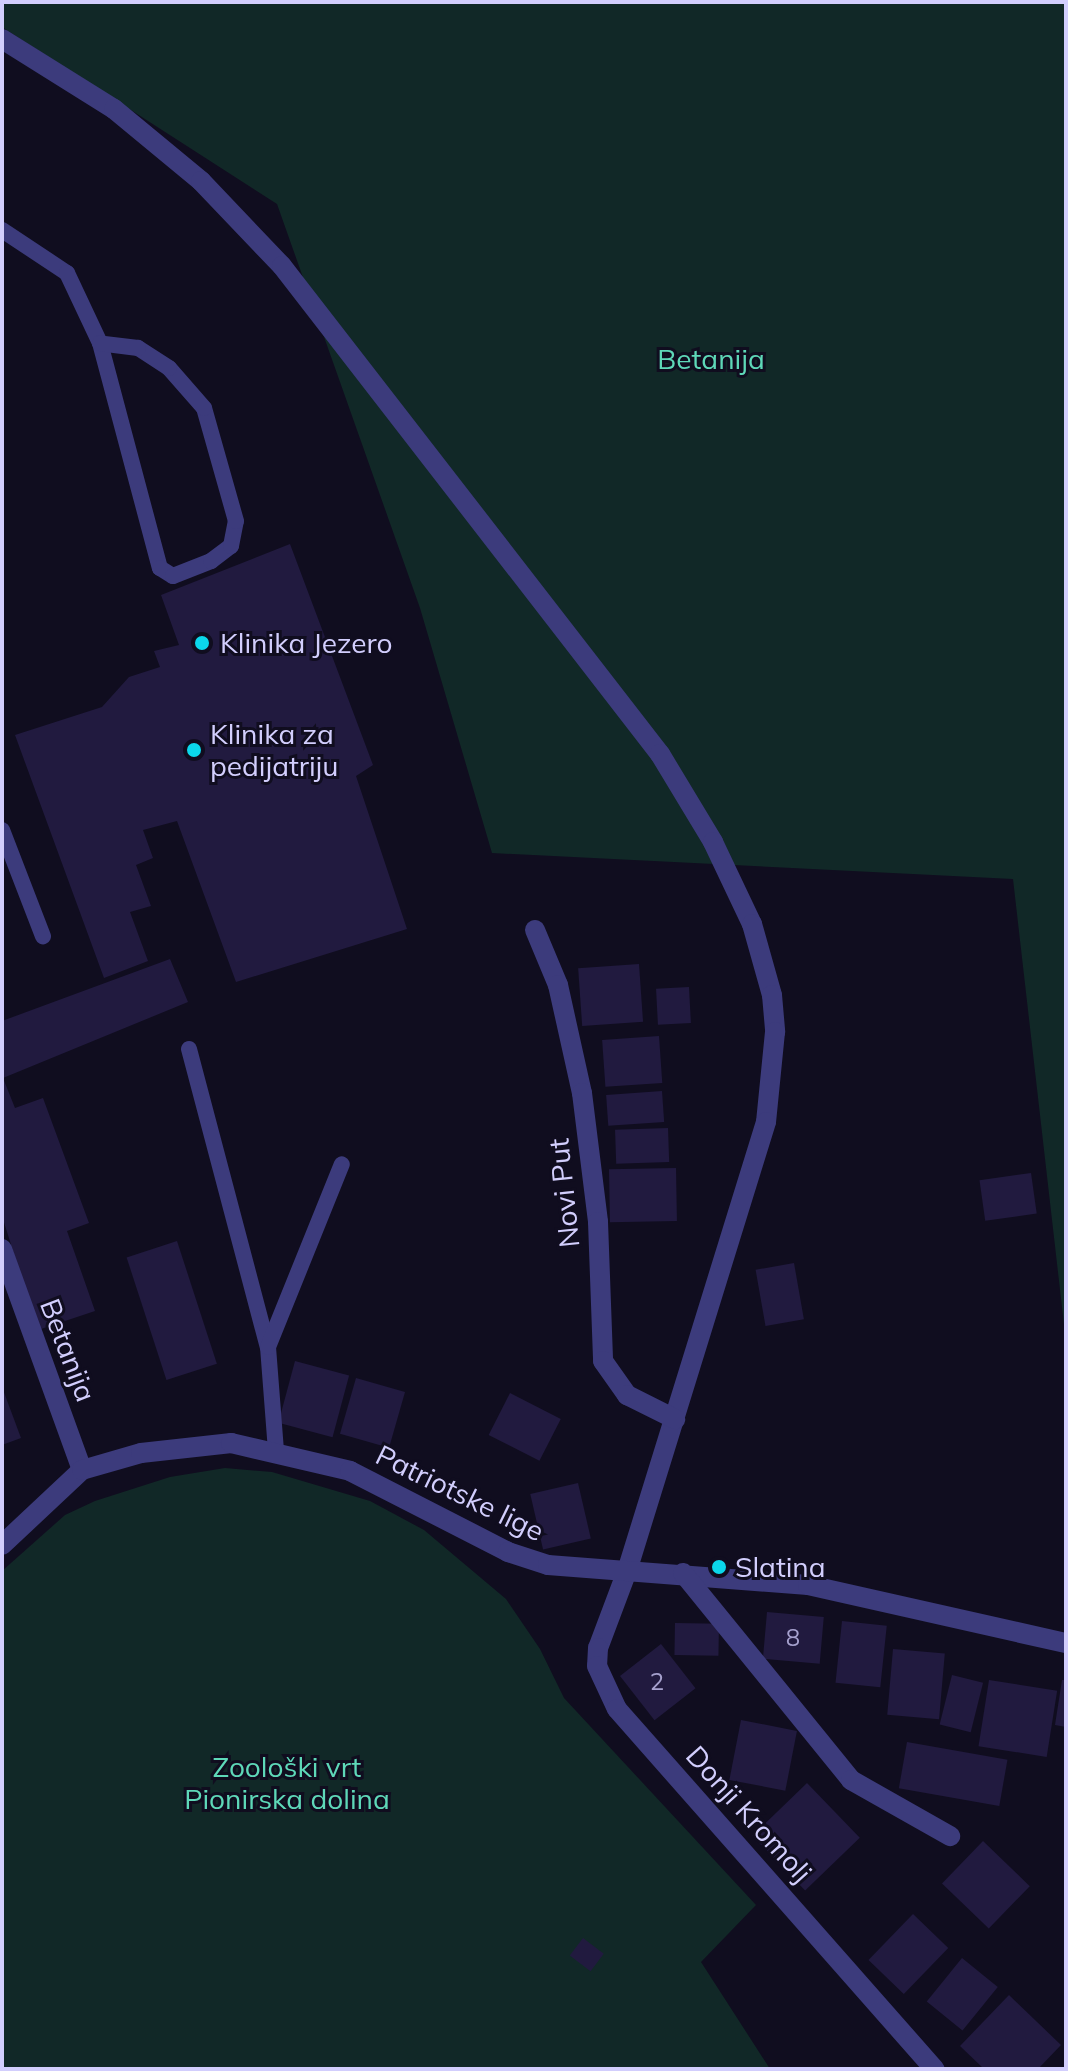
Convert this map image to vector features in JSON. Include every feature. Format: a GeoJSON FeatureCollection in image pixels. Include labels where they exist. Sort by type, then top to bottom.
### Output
{"type":"FeatureCollection","features":[{"type":"Feature","properties":{"kind":"street","name":"Donji Kromolj"},"geometry":{"type":"LineString","coordinates":[[2,39],[114,109],[201,181],[282,266],[660,754],[713,842],[763,960],[772,995],[774,1073],[753,1173],[627,1571],[598,1648],[606,1694],[934,2069]]}},
{"type":"Feature","properties":{"kind":"street","name":"Novi Put"},"geometry":{"type":"LineString","coordinates":[[535,930],[558,985],[582,1093],[598,1222],[603,1361],[627,1395],[675,1419]]}},
{"type":"Feature","properties":{"kind":"street","name":"Betanija"},"geometry":{"type":"LineString","coordinates":[[2,1249],[82,1470]]}},
{"type":"Feature","properties":{"kind":"street","name":"Patriotske lige"},"geometry":{"type":"LineString","coordinates":[[2,1545],[82,1470],[141,1453],[231,1443],[350,1471],[521,1557],[577,1570],[683,1573],[808,1585],[1066,1643]]}},
{"type":"Feature","properties":{"kind":"street"},"geometry":{"type":"LineString","coordinates":[[683,1573],[851,1780],[950,1836]]}},
{"type":"Feature","properties":{"kind":"lane"},"geometry":{"type":"LineString","coordinates":[[2,230],[67,273],[100,343],[160,568],[173,576],[211,561],[231,546],[236,521],[204,408],[169,368],[138,348],[100,343]]}},
{"type":"Feature","properties":{"kind":"lane"},"geometry":{"type":"LineString","coordinates":[[2,830],[43,936]]}},
{"type":"Feature","properties":{"kind":"lane"},"geometry":{"type":"LineString","coordinates":[[189,1049],[268,1347],[276,1452]]}},
{"type":"Feature","properties":{"kind":"lane"},"geometry":{"type":"LineString","coordinates":[[268,1347],[342,1164]]}},
{"type":"Feature","properties":{"kind":"green space","name":"Betanija"},"geometry":{"type":"Polygon","coordinates":[[[2,2],[1066,2],[1066,1342],[1013,879],[492,853],[420,608],[277,204],[2,27],[2,2]]]}},
{"type":"Feature","properties":{"kind":"green space","name":"Zoološki vrt Pionirska dolina"},"geometry":{"type":"Polygon","coordinates":[[[225,1468],[272,1472],[370,1501],[424,1530],[506,1599],[540,1649],[564,1698],[756,1905],[701,1962],[770,2069],[2,2069],[2,1571],[65,1515],[95,1501],[170,1477],[225,1468]]]}},
{"type":"Feature","properties":{"kind":"building","name":"Klinika za pedijatriju"},"geometry":{"type":"Polygon","coordinates":[[[290,544],[373,765],[356,776],[407,929],[236,982],[177,821],[143,830],[153,858],[136,865],[151,906],[130,912],[148,961],[104,978],[15,735],[102,707],[129,677],[160,667],[154,651],[179,645],[161,595],[290,544]]]}},
{"type":"Feature","properties":{"kind":"building"},"geometry":{"type":"Polygon","coordinates":[[[170,959],[188,1002],[3,1078],[15,1108],[43,1098],[89,1223],[67,1231],[95,1311],[38,1330],[2,1216],[2,1021],[170,959]]]}},
{"type":"Feature","properties":{"kind":"building"},"geometry":{"type":"Polygon","coordinates":[[[639,964],[643,1022],[582,1026],[578,968],[639,964]]]}},
{"type":"Feature","properties":{"kind":"building"},"geometry":{"type":"Polygon","coordinates":[[[689,987],[691,1023],[658,1025],[656,989],[689,987]]]}},
{"type":"Feature","properties":{"kind":"building"},"geometry":{"type":"Polygon","coordinates":[[[659,1036],[662,1083],[605,1087],[602,1040],[659,1036]]]}},
{"type":"Feature","properties":{"kind":"building"},"geometry":{"type":"Polygon","coordinates":[[[662,1091],[664,1122],[608,1126],[606,1095],[662,1091]]]}},
{"type":"Feature","properties":{"kind":"building"},"geometry":{"type":"Polygon","coordinates":[[[668,1128],[669,1162],[616,1164],[615,1130],[668,1128]]]}},
{"type":"Feature","properties":{"kind":"building"},"geometry":{"type":"Polygon","coordinates":[[[676,1168],[677,1221],[610,1222],[609,1169],[676,1168]]]}},
{"type":"Feature","properties":{"kind":"building"},"geometry":{"type":"Polygon","coordinates":[[[1031,1173],[1037,1214],[985,1221],[980,1180],[1031,1173]]]}},
{"type":"Feature","properties":{"kind":"building"},"geometry":{"type":"Polygon","coordinates":[[[177,1241],[217,1364],[166,1380],[127,1257],[177,1241]]]}},
{"type":"Feature","properties":{"kind":"building"},"geometry":{"type":"Polygon","coordinates":[[[794,1263],[804,1319],[765,1326],[756,1270],[794,1263]]]}},
{"type":"Feature","properties":{"kind":"building"},"geometry":{"type":"Polygon","coordinates":[[[295,1361],[349,1375],[333,1437],[278,1423],[295,1361]]]}},
{"type":"Feature","properties":{"kind":"building"},"geometry":{"type":"Polygon","coordinates":[[[356,1378],[405,1392],[389,1448],[340,1434],[356,1378]]]}},
{"type":"Feature","properties":{"kind":"building"},"geometry":{"type":"Polygon","coordinates":[[[2,1387],[21,1438],[2,1445],[2,1387]]]}},
{"type":"Feature","properties":{"kind":"building"},"geometry":{"type":"Polygon","coordinates":[[[510,1393],[561,1419],[539,1461],[489,1435],[510,1393]]]}},
{"type":"Feature","properties":{"kind":"building"},"geometry":{"type":"Polygon","coordinates":[[[578,1483],[591,1539],[543,1550],[530,1494],[578,1483]]]}},
{"type":"Feature","properties":{"kind":"building"},"geometry":{"type":"Polygon","coordinates":[[[767,1612],[824,1617],[820,1664],[763,1659],[767,1612]]]}},
{"type":"Feature","properties":{"kind":"building"},"geometry":{"type":"Polygon","coordinates":[[[842,1621],[887,1626],[880,1687],[836,1683],[842,1621]]]}},
{"type":"Feature","properties":{"kind":"building"},"geometry":{"type":"Polygon","coordinates":[[[675,1623],[719,1624],[718,1656],[674,1655],[675,1623]]]}},
{"type":"Feature","properties":{"kind":"building"},"geometry":{"type":"Polygon","coordinates":[[[661,1644],[695,1688],[655,1720],[620,1676],[661,1644]]]}},
{"type":"Feature","properties":{"kind":"building"},"geometry":{"type":"Polygon","coordinates":[[[893,1649],[945,1654],[939,1719],[887,1715],[893,1649]]]}},
{"type":"Feature","properties":{"kind":"building"},"geometry":{"type":"Polygon","coordinates":[[[952,1675],[983,1683],[971,1732],[940,1724],[952,1675]]]}},
{"type":"Feature","properties":{"kind":"building"},"geometry":{"type":"Polygon","coordinates":[[[989,1680],[1057,1691],[1047,1757],[979,1746],[989,1680]]]}},
{"type":"Feature","properties":{"kind":"building"},"geometry":{"type":"Polygon","coordinates":[[[1062,1680],[1066,1680],[1066,1727],[1055,1725],[1062,1680]]]}},
{"type":"Feature","properties":{"kind":"building"},"geometry":{"type":"Polygon","coordinates":[[[741,1720],[797,1731],[785,1791],[729,1780],[741,1720]]]}},
{"type":"Feature","properties":{"kind":"building"},"geometry":{"type":"Polygon","coordinates":[[[907,1742],[1007,1760],[999,1806],[899,1788],[907,1742]]]}},
{"type":"Feature","properties":{"kind":"building"},"geometry":{"type":"Polygon","coordinates":[[[807,1783],[860,1838],[805,1890],[752,1836],[807,1783]]]}},
{"type":"Feature","properties":{"kind":"building"},"geometry":{"type":"Polygon","coordinates":[[[983,1841],[1030,1886],[989,1929],[942,1883],[983,1841]]]}},
{"type":"Feature","properties":{"kind":"building"},"geometry":{"type":"Polygon","coordinates":[[[913,1914],[948,1948],[904,1994],[869,1960],[913,1914]]]}},
{"type":"Feature","properties":{"kind":"building"},"geometry":{"type":"Polygon","coordinates":[[[583,1938],[604,1954],[591,1971],[570,1956],[583,1938]]]}},
{"type":"Feature","properties":{"kind":"building"},"geometry":{"type":"Polygon","coordinates":[[[962,1958],[998,1987],[963,2030],[927,2002],[962,1958]]]}},
{"type":"Feature","properties":{"kind":"building"},"geometry":{"type":"Polygon","coordinates":[[[1009,1995],[1061,2045],[1038,2069],[984,2069],[960,2046],[1009,1995]]]}},
{"type":"Feature","properties":{"kind":"place","name":"Klinika Jezero"},"geometry":{"type":"Point","coordinates":[202,643]}},
{"type":"Feature","properties":{"kind":"place","name":"Klinika za pedijatriju"},"geometry":{"type":"Point","coordinates":[194,750]}},
{"type":"Feature","properties":{"kind":"place","name":"Slatina"},"geometry":{"type":"Point","coordinates":[719,1567]}}]}
